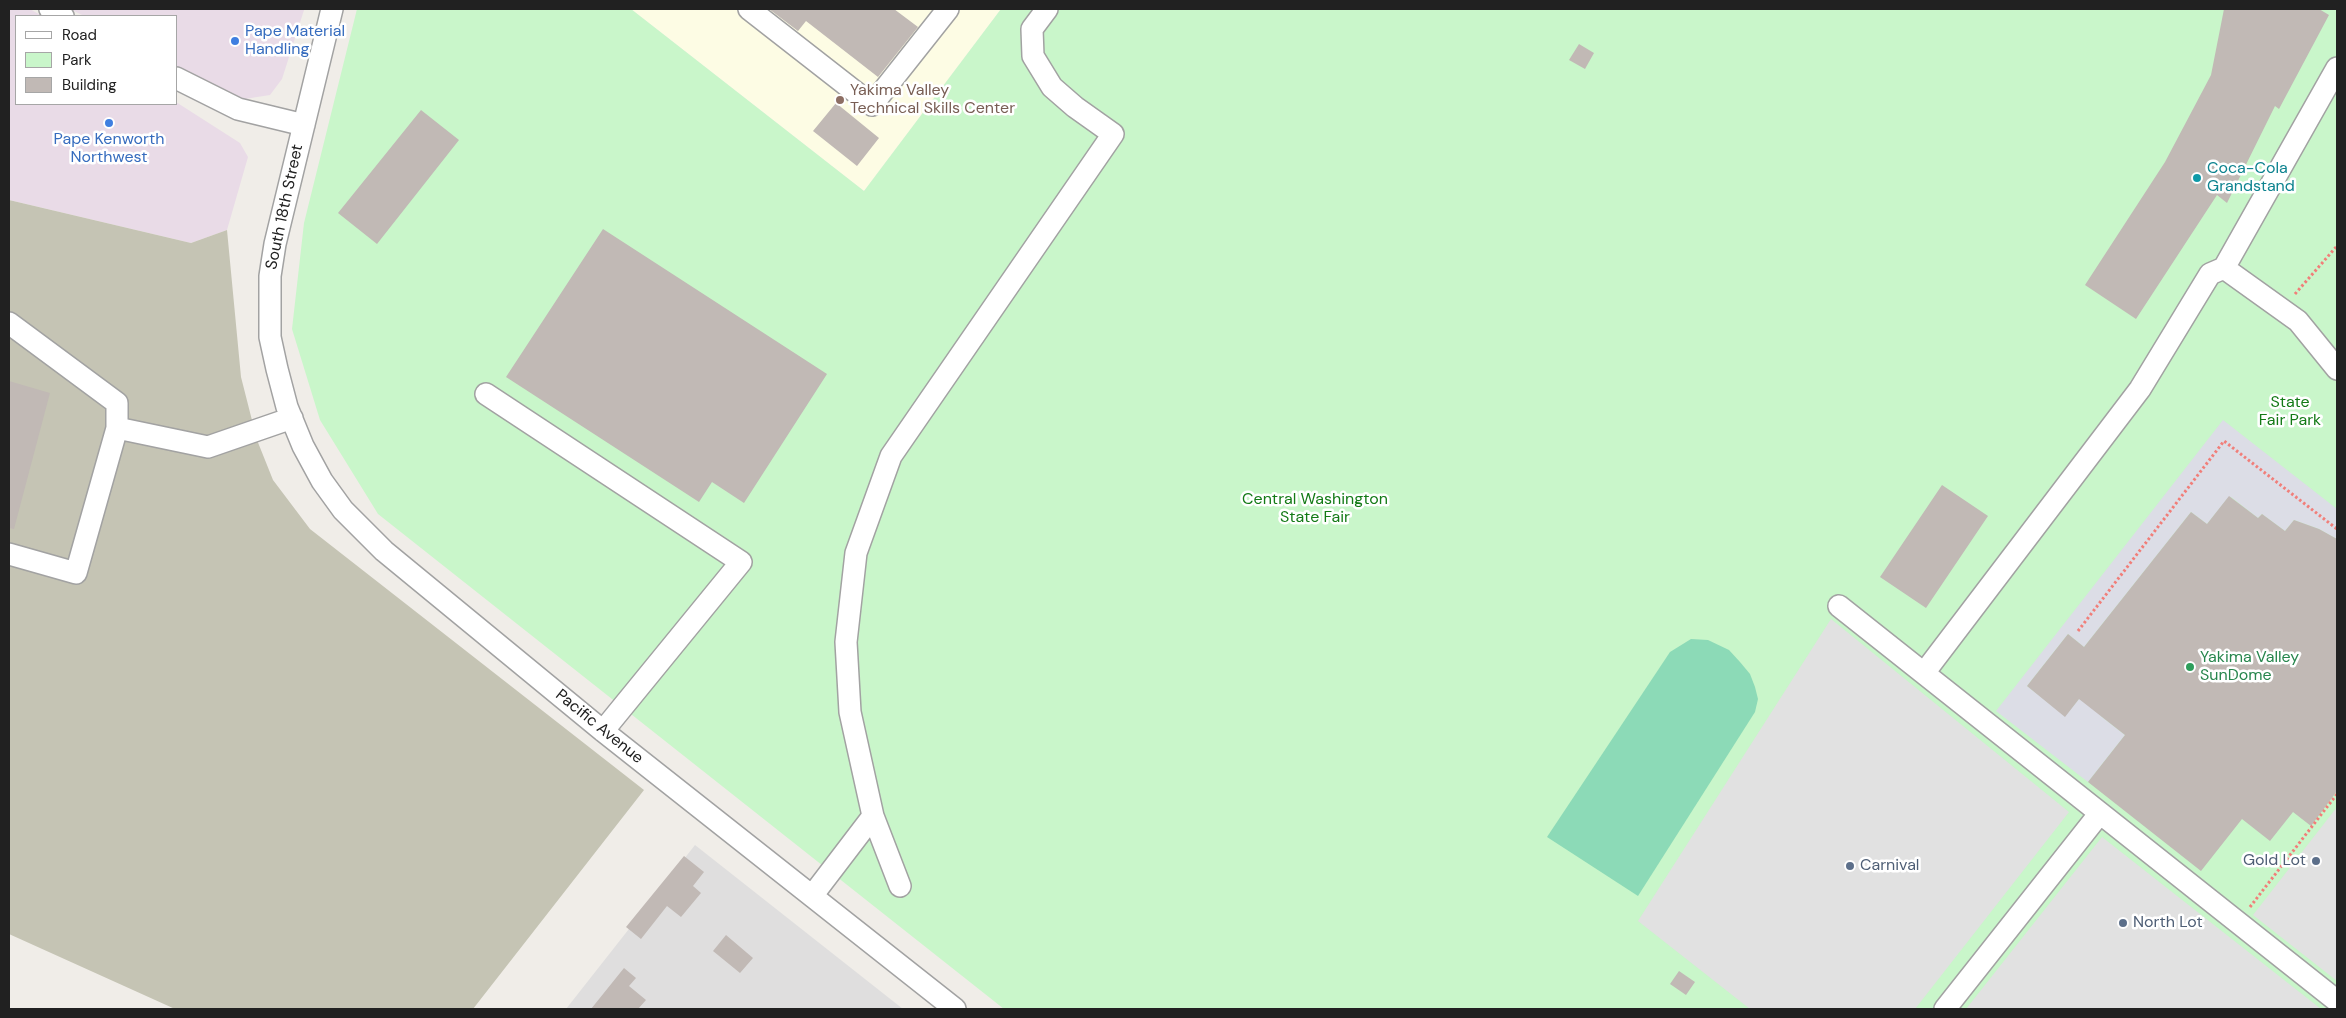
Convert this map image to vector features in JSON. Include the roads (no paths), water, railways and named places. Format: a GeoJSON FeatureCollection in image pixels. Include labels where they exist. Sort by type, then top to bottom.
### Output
{"type":"FeatureCollection","features":[{"type":"Feature","properties":{"kind":"street"},"geometry":{"type":"LineString","coordinates":[[50,9],[61,15]]}},
{"type":"Feature","properties":{"kind":"street","name":"South 18th Street"},"geometry":{"type":"LineString","coordinates":[[289,412],[270,337],[270,276],[275,244],[332,9]]}},
{"type":"Feature","properties":{"kind":"street"},"geometry":{"type":"LineString","coordinates":[[750,9],[872,105],[948,9]]}},
{"type":"Feature","properties":{"kind":"street"},"geometry":{"type":"LineString","coordinates":[[900,886],[873,816],[850,712],[846,642],[856,553],[890,456],[1113,134],[1075,107],[1052,87],[1033,56],[1032,29],[1047,9]]}},
{"type":"Feature","properties":{"kind":"street"},"geometry":{"type":"LineString","coordinates":[[1924,673],[2140,389],[2210,274],[2224,268],[2337,68]]}},
{"type":"Feature","properties":{"kind":"street"},"geometry":{"type":"LineString","coordinates":[[178,79],[238,109],[304,125]]}},
{"type":"Feature","properties":{"kind":"street"},"geometry":{"type":"LineString","coordinates":[[2224,268],[2298,321],[2337,369]]}},
{"type":"Feature","properties":{"kind":"street"},"geometry":{"type":"LineString","coordinates":[[9,323],[117,403],[116,428],[76,573],[9,554]]}},
{"type":"Feature","properties":{"kind":"street"},"geometry":{"type":"LineString","coordinates":[[486,394],[741,562],[603,731]]}},
{"type":"Feature","properties":{"kind":"street"},"geometry":{"type":"LineString","coordinates":[[116,428],[208,447],[289,412]]}},
{"type":"Feature","properties":{"kind":"street","name":"Pacific Avenue"},"geometry":{"type":"LineString","coordinates":[[289,412],[303,446],[322,481],[343,510],[360,529],[392,558],[603,731],[955,1009]]}},
{"type":"Feature","properties":{"kind":"street"},"geometry":{"type":"LineString","coordinates":[[1839,606],[2337,1001]]}},
{"type":"Feature","properties":{"kind":"street"},"geometry":{"type":"LineString","coordinates":[[1945,1009],[2100,813]]}},
{"type":"Feature","properties":{"kind":"street"},"geometry":{"type":"LineString","coordinates":[[812,896],[873,816]]}},
{"type":"Feature","properties":{"kind":"place","name":"Pape Material Handling"},"geometry":{"type":"Point","coordinates":[235,41]}},
{"type":"Feature","properties":{"kind":"place","name":"Yakima Valley Technical Skills Center"},"geometry":{"type":"Point","coordinates":[840,100]}},
{"type":"Feature","properties":{"kind":"place","name":"Pape Kenworth Northwest"},"geometry":{"type":"Point","coordinates":[109,123]}},
{"type":"Feature","properties":{"kind":"place","name":"Coca-Cola Grandstand"},"geometry":{"type":"Point","coordinates":[2197,178]}},
{"type":"Feature","properties":{"kind":"place","name":"Yakima Valley SunDome"},"geometry":{"type":"Point","coordinates":[2190,667]}},
{"type":"Feature","properties":{"kind":"place","name":"Gold Lot"},"geometry":{"type":"Point","coordinates":[2316,861]}},
{"type":"Feature","properties":{"kind":"place","name":"Carnival"},"geometry":{"type":"Point","coordinates":[1850,866]}},
{"type":"Feature","properties":{"kind":"place","name":"North Lot"},"geometry":{"type":"Point","coordinates":[2123,923]}},
{"type":"Feature","properties":{"kind":"park label","name":"State Fair Park"},"geometry":{"type":"Point","coordinates":[2290,412]}},
{"type":"Feature","properties":{"kind":"park label","name":"Central Washington State Fair"},"geometry":{"type":"Point","coordinates":[1315,509]}}]}
